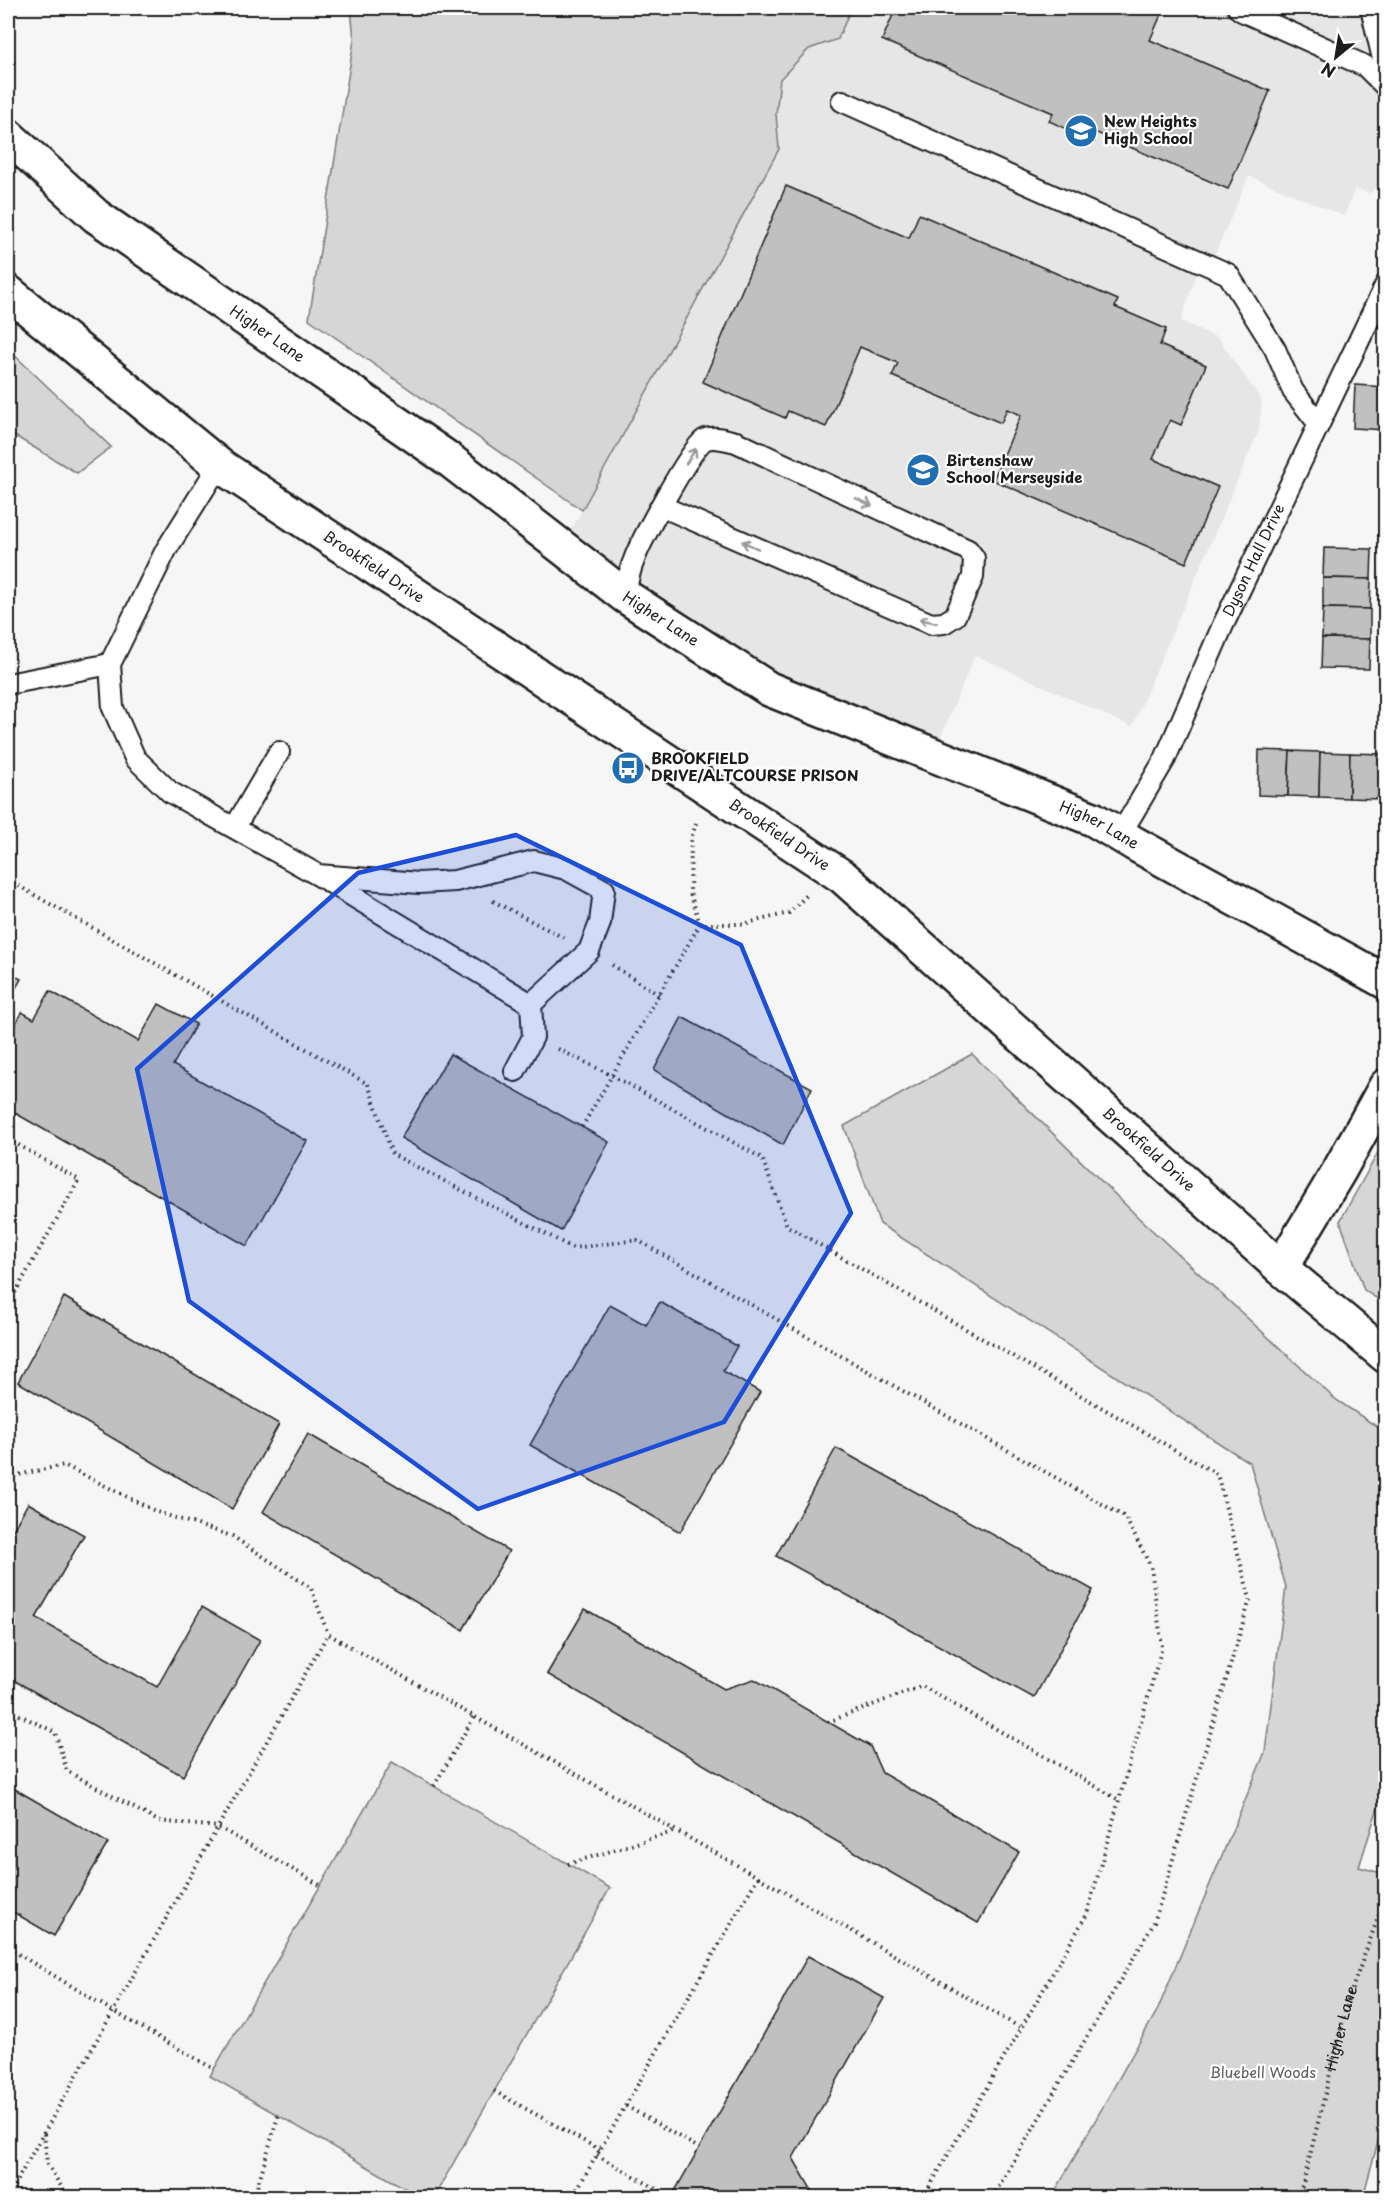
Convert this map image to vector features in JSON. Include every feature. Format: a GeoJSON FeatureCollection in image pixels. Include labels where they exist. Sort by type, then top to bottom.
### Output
{"type":"FeatureCollection","features":[{"type":"Feature","properties":{"kind":"street","name":"Higher Lane"},"geometry":{"type":"LineString","coordinates":[[8,136],[96,216],[447,458],[625,596],[769,689],[1093,819],[1386,982]]}},
{"type":"Feature","properties":{"kind":"street","name":"Brookfield Drive"},"geometry":{"type":"LineString","coordinates":[[8,292],[219,465],[843,878],[1281,1268],[1386,1356]]}},
{"type":"Feature","properties":{"kind":"street"},"geometry":{"type":"LineString","coordinates":[[1281,1268],[1386,1086]]}},
{"type":"Feature","properties":{"kind":"lane"},"geometry":{"type":"LineString","coordinates":[[1238,8],[1365,66],[1386,87]]}},
{"type":"Feature","properties":{"kind":"lane"},"geometry":{"type":"LineString","coordinates":[[1371,8],[1386,72]]}},
{"type":"Feature","properties":{"kind":"lane"},"geometry":{"type":"LineString","coordinates":[[842,101],[1228,274],[1275,350],[1293,391],[1319,424]]}},
{"type":"Feature","properties":{"kind":"lane","name":"Dyson Hall Drive"},"geometry":{"type":"LineString","coordinates":[[1120,835],[1165,759],[1223,626],[1386,284]]}},
{"type":"Feature","properties":{"kind":"lane"},"geometry":{"type":"LineString","coordinates":[[625,596],[633,560],[661,506],[695,449],[706,439],[718,438],[736,442],[968,550],[974,558],[973,578],[955,616],[944,623],[931,624],[661,506]]}},
{"type":"Feature","properties":{"kind":"lane"},"geometry":{"type":"LineString","coordinates":[[219,465],[166,550],[110,664],[113,708],[135,758],[170,792],[318,875],[531,1004]]}},
{"type":"Feature","properties":{"kind":"lane"},"geometry":{"type":"LineString","coordinates":[[8,684],[110,664]]}},
{"type":"Feature","properties":{"kind":"lane"},"geometry":{"type":"LineString","coordinates":[[235,827],[279,752]]}},
{"type":"Feature","properties":{"kind":"lane"},"geometry":{"type":"LineString","coordinates":[[318,875],[418,883],[455,881],[534,861],[566,869],[604,890],[600,923],[589,951],[531,1004]]}},
{"type":"Feature","properties":{"kind":"lane"},"geometry":{"type":"LineString","coordinates":[[515,1071],[533,1036],[531,1004]]}},
{"type":"Feature","properties":{"kind":"path"},"geometry":{"type":"LineString","coordinates":[[582,1127],[700,924],[690,893],[691,839],[707,789]]}},
{"type":"Feature","properties":{"kind":"path"},"geometry":{"type":"LineString","coordinates":[[700,924],[743,924],[789,913],[831,870]]}},
{"type":"Feature","properties":{"kind":"path"},"geometry":{"type":"LineString","coordinates":[[8,880],[368,1084],[392,1154],[573,1248],[637,1240],[1125,1517],[1151,1567],[1162,1647],[1087,1914],[923,2198]]}},
{"type":"Feature","properties":{"kind":"path"},"geometry":{"type":"LineString","coordinates":[[455,881],[589,951],[659,995]]}},
{"type":"Feature","properties":{"kind":"path"},"geometry":{"type":"LineString","coordinates":[[533,1036],[613,1076],[762,1158],[787,1226],[1217,1474],[1250,1599],[1154,1923],[992,2198]]}},
{"type":"Feature","properties":{"kind":"path"},"geometry":{"type":"LineString","coordinates":[[8,1139],[79,1180],[8,1305]]}},
{"type":"Feature","properties":{"kind":"path"},"geometry":{"type":"LineString","coordinates":[[8,1477],[64,1465],[157,1512],[232,1536],[311,1588],[328,1634],[1021,2028]]}},
{"type":"Feature","properties":{"kind":"path"},"geometry":{"type":"LineString","coordinates":[[8,2196],[328,1634]]}},
{"type":"Feature","properties":{"kind":"path"},"geometry":{"type":"LineString","coordinates":[[828,1722],[922,1686],[1119,1800]]}},
{"type":"Feature","properties":{"kind":"path"},"geometry":{"type":"LineString","coordinates":[[8,1712],[11,1711],[55,1732],[67,1771],[158,1821],[218,1827],[320,1885]]}},
{"type":"Feature","properties":{"kind":"path"},"geometry":{"type":"LineString","coordinates":[[434,1786],[474,1717]]}},
{"type":"Feature","properties":{"kind":"path"},"geometry":{"type":"LineString","coordinates":[[568,1864],[676,1830]]}},
{"type":"Feature","properties":{"kind":"path"},"geometry":{"type":"LineString","coordinates":[[572,2198],[758,1877]]}},
{"type":"Feature","properties":{"kind":"path","name":"Higher Lane"},"geometry":{"type":"LineString","coordinates":[[1296,2198],[1303,2184],[1348,2000],[1386,1896]]}},
{"type":"Feature","properties":{"kind":"path"},"geometry":{"type":"LineString","coordinates":[[8,1948],[214,2068]]}},
{"type":"Feature","properties":{"kind":"path"},"geometry":{"type":"LineString","coordinates":[[494,2091],[671,2198]]}},
{"type":"Feature","properties":{"kind":"path"},"geometry":{"type":"LineString","coordinates":[[626,2106],[699,2148]]}},
{"type":"Feature","properties":{"kind":"path"},"geometry":{"type":"LineString","coordinates":[[255,2198],[278,2116]]}},
{"type":"Feature","properties":{"kind":"path"},"geometry":{"type":"LineString","coordinates":[[44,2133],[47,2163],[68,2198]]}},
{"type":"Feature","properties":{"kind":"highlighted area"},"geometry":{"type":"Polygon","coordinates":[[[516,835],[741,945],[851,1213],[724,1422],[478,1509],[189,1301],[137,1069],[358,873],[516,835]]]}},
{"type":"Feature","properties":{"kind":"shaded area","name":"Birtenshaw School Merseyside"},"geometry":{"type":"Polygon","coordinates":[[[851,8],[1385,8],[1385,180],[1370,193],[1355,189],[1344,216],[1249,176],[1215,254],[1205,263],[1195,278],[1181,321],[1218,338],[1262,401],[1259,430],[1132,727],[975,655],[939,741],[780,675],[570,532],[779,149],[776,114],[780,79],[809,49],[838,39],[851,8]]]}},
{"type":"Feature","properties":{"kind":"green space"},"geometry":{"type":"Polygon","coordinates":[[[351,8],[851,8],[838,39],[809,49],[780,79],[776,114],[779,149],[582,510],[309,319],[354,40],[351,8]]]}},
{"type":"Feature","properties":{"kind":"green space"},"geometry":{"type":"Polygon","coordinates":[[[8,349],[111,447],[77,473],[8,432],[8,349]]]}},
{"type":"Feature","properties":{"kind":"green space","name":"Bluebell Woods"},"geometry":{"type":"Polygon","coordinates":[[[972,1054],[1141,1220],[1335,1399],[1385,1432],[1385,1785],[1359,1867],[1385,1874],[1385,2116],[1363,2197],[1052,2197],[1158,2009],[1265,1752],[1286,1587],[1250,1463],[880,1224],[844,1126],[972,1054]]]}},
{"type":"Feature","properties":{"kind":"green space"},"geometry":{"type":"Polygon","coordinates":[[[1385,1140],[1386,1304],[1364,1290],[1340,1221],[1385,1140]]]}},
{"type":"Feature","properties":{"kind":"green space"},"geometry":{"type":"Polygon","coordinates":[[[392,1762],[610,1888],[434,2197],[420,2197],[210,2076],[392,1762]]]}},
{"type":"Feature","properties":{"kind":"building"},"geometry":{"type":"Polygon","coordinates":[[[896,8],[1164,8],[1150,40],[1270,91],[1228,189],[1083,127],[1080,135],[1049,121],[1053,113],[882,40],[896,8]]]}},
{"type":"Feature","properties":{"kind":"building"},"geometry":{"type":"Polygon","coordinates":[[[786,186],[909,238],[919,214],[1118,300],[1115,307],[1166,329],[1160,345],[1206,365],[1181,425],[1170,420],[1153,459],[1218,487],[1186,563],[993,480],[1021,415],[1007,409],[1001,423],[892,376],[898,363],[860,347],[826,427],[788,411],[785,418],[703,382],[786,186]]]}},
{"type":"Feature","properties":{"kind":"building"},"geometry":{"type":"Polygon","coordinates":[[[1355,385],[1386,387],[1386,430],[1353,428],[1355,385]]]}},
{"type":"Feature","properties":{"kind":"building"},"geometry":{"type":"Polygon","coordinates":[[[1324,548],[1372,549],[1371,579],[1323,578],[1324,548]]]}},
{"type":"Feature","properties":{"kind":"building"},"geometry":{"type":"Polygon","coordinates":[[[1323,578],[1371,579],[1370,609],[1323,608],[1323,578]]]}},
{"type":"Feature","properties":{"kind":"building"},"geometry":{"type":"Polygon","coordinates":[[[1323,608],[1370,609],[1370,639],[1322,638],[1323,608]]]}},
{"type":"Feature","properties":{"kind":"building"},"geometry":{"type":"Polygon","coordinates":[[[1322,638],[1370,639],[1369,669],[1321,668],[1322,638]]]}},
{"type":"Feature","properties":{"kind":"building"},"geometry":{"type":"Polygon","coordinates":[[[1259,750],[1290,751],[1288,796],[1258,795],[1259,750]]]}},
{"type":"Feature","properties":{"kind":"building"},"geometry":{"type":"Polygon","coordinates":[[[1290,751],[1320,752],[1319,797],[1288,796],[1290,751]]]}},
{"type":"Feature","properties":{"kind":"building"},"geometry":{"type":"Polygon","coordinates":[[[1320,752],[1350,753],[1349,798],[1319,797],[1320,752]]]}},
{"type":"Feature","properties":{"kind":"building"},"geometry":{"type":"Polygon","coordinates":[[[1350,753],[1381,754],[1379,799],[1349,798],[1350,753]]]}},
{"type":"Feature","properties":{"kind":"building"},"geometry":{"type":"Polygon","coordinates":[[[1381,754],[1386,754],[1386,799],[1379,799],[1381,754]]]}},
{"type":"Feature","properties":{"kind":"building"},"geometry":{"type":"Polygon","coordinates":[[[8,972],[21,979],[8,1002],[8,972]]]}},
{"type":"Feature","properties":{"kind":"building"},"geometry":{"type":"Polygon","coordinates":[[[50,991],[138,1041],[159,1004],[196,1024],[173,1065],[307,1141],[247,1246],[8,1109],[8,1038],[22,1012],[34,1019],[50,991]]]}},
{"type":"Feature","properties":{"kind":"building"},"geometry":{"type":"Polygon","coordinates":[[[682,1017],[812,1088],[783,1145],[654,1070],[682,1017]]]}},
{"type":"Feature","properties":{"kind":"building"},"geometry":{"type":"Polygon","coordinates":[[[450,1054],[609,1142],[561,1231],[401,1138],[450,1054]]]}},
{"type":"Feature","properties":{"kind":"building"},"geometry":{"type":"Polygon","coordinates":[[[64,1297],[279,1424],[232,1509],[18,1382],[64,1297]]]}},
{"type":"Feature","properties":{"kind":"building"},"geometry":{"type":"Polygon","coordinates":[[[660,1302],[737,1346],[723,1371],[760,1392],[680,1532],[530,1445],[610,1305],[646,1325],[660,1302]]]}},
{"type":"Feature","properties":{"kind":"building"},"geometry":{"type":"Polygon","coordinates":[[[308,1434],[509,1551],[463,1630],[263,1512],[308,1434]]]}},
{"type":"Feature","properties":{"kind":"building"},"geometry":{"type":"Polygon","coordinates":[[[836,1448],[1093,1590],[1034,1698],[776,1556],[836,1448]]]}},
{"type":"Feature","properties":{"kind":"building"},"geometry":{"type":"Polygon","coordinates":[[[28,1503],[84,1535],[36,1618],[157,1687],[202,1607],[260,1640],[183,1776],[8,1677],[8,1539],[28,1503]]]}},
{"type":"Feature","properties":{"kind":"building"},"geometry":{"type":"Polygon","coordinates":[[[585,1609],[724,1689],[754,1679],[870,1746],[882,1773],[1019,1852],[978,1923],[547,1674],[585,1609]]]}},
{"type":"Feature","properties":{"kind":"building"},"geometry":{"type":"Polygon","coordinates":[[[8,1785],[108,1843],[54,1936],[8,1909],[8,1785]]]}},
{"type":"Feature","properties":{"kind":"building"},"geometry":{"type":"Polygon","coordinates":[[[808,1956],[884,1998],[793,2158],[811,2189],[806,2198],[671,2198],[808,1956]]]}},
{"type":"Feature","properties":{"kind":"place","name":"New Heights High School"},"geometry":{"type":"Point","coordinates":[1081,131]}},
{"type":"Feature","properties":{"kind":"place","name":"Birtenshaw School Merseyside"},"geometry":{"type":"Point","coordinates":[923,470]}},
{"type":"Feature","properties":{"kind":"place","name":"BROOKFIELD DRIVE/ALTCOURSE PRISON"},"geometry":{"type":"Point","coordinates":[628,768]}}]}
